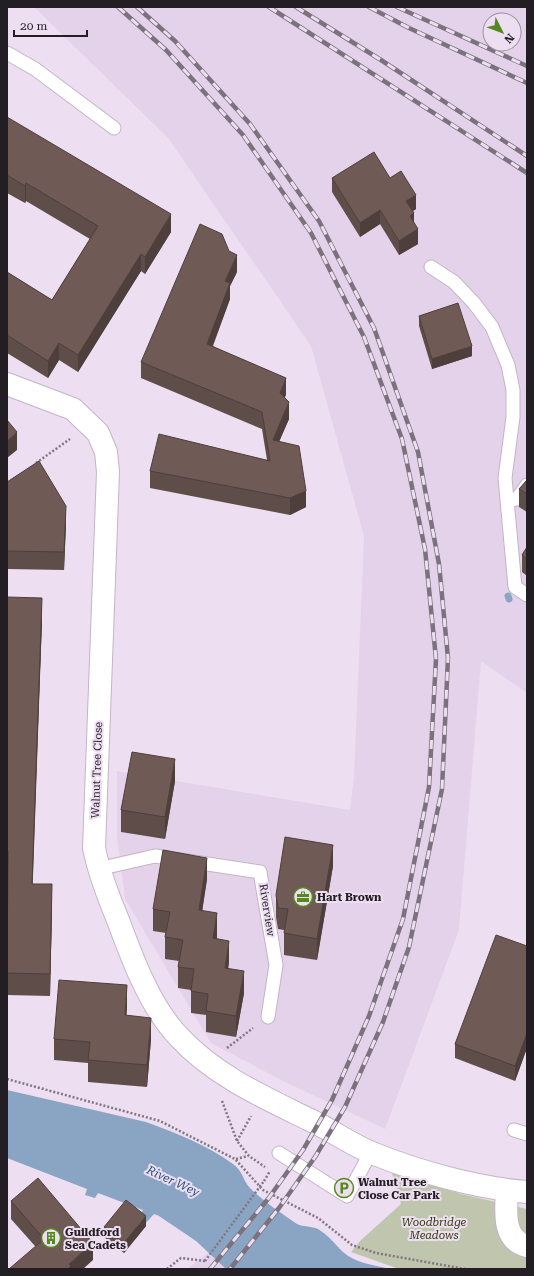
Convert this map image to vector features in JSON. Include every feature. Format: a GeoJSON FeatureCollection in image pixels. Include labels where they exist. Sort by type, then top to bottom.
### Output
{"type":"FeatureCollection","features":[{"type":"Feature","properties":{"kind":"street","name":"Walnut Tree Close"},"geometry":{"type":"LineString","coordinates":[[7,384],[74,409],[98,433],[106,452],[108,472],[94,848],[98,869],[133,958],[154,1002],[178,1037],[208,1063],[240,1084],[371,1152]]}},
{"type":"Feature","properties":{"kind":"street"},"geometry":{"type":"LineString","coordinates":[[371,1152],[420,1171],[517,1191],[506,1223],[510,1232],[517,1240],[527,1246]]}},
{"type":"Feature","properties":{"kind":"lane"},"geometry":{"type":"LineString","coordinates":[[7,53],[35,69],[114,128]]}},
{"type":"Feature","properties":{"kind":"lane"},"geometry":{"type":"LineString","coordinates":[[431,267],[454,282],[474,303],[492,327],[508,365],[513,390],[513,417],[505,478],[515,587],[527,595]]}},
{"type":"Feature","properties":{"kind":"lane"},"geometry":{"type":"LineString","coordinates":[[508,501],[517,499],[527,485]]}},
{"type":"Feature","properties":{"kind":"lane","name":"Riverview"},"geometry":{"type":"LineString","coordinates":[[98,869],[155,856],[260,872],[276,965],[268,1017]]}},
{"type":"Feature","properties":{"kind":"lane"},"geometry":{"type":"LineString","coordinates":[[514,1130],[527,1134]]}},
{"type":"Feature","properties":{"kind":"lane"},"geometry":{"type":"LineString","coordinates":[[279,1153],[347,1196],[371,1152]]}},
{"type":"Feature","properties":{"kind":"path"},"geometry":{"type":"LineString","coordinates":[[32,466],[89,425]]}},
{"type":"Feature","properties":{"kind":"path"},"geometry":{"type":"LineString","coordinates":[[208,1063],[268,1017]]}},
{"type":"Feature","properties":{"kind":"path"},"geometry":{"type":"LineString","coordinates":[[7,1078],[160,1122],[235,1159],[263,1190],[318,1218],[352,1244],[376,1253],[465,1269]]}},
{"type":"Feature","properties":{"kind":"path"},"geometry":{"type":"LineString","coordinates":[[237,1141],[249,1156],[258,1162]]}},
{"type":"Feature","properties":{"kind":"path"},"geometry":{"type":"LineString","coordinates":[[235,1159],[249,1156]]}},
{"type":"Feature","properties":{"kind":"path"},"geometry":{"type":"LineString","coordinates":[[167,1269],[181,1258],[205,1261],[271,1172]]}},
{"type":"Feature","properties":{"kind":"shaded area"},"geometry":{"type":"Polygon","coordinates":[[[34,7],[527,7],[527,693],[481,661],[459,930],[385,1129],[285,1082],[211,1043],[125,899],[117,836],[117,771],[350,810],[354,776],[364,536],[311,346],[168,138],[34,7]]]}},
{"type":"Feature","properties":{"kind":"shaded area"},"geometry":{"type":"Polygon","coordinates":[[[208,1253],[226,1269],[187,1269],[208,1253]]]}},
{"type":"Feature","properties":{"kind":"green space","name":"Woodbridge Meadows"},"geometry":{"type":"Polygon","coordinates":[[[392,1173],[461,1194],[527,1209],[527,1269],[399,1269],[351,1252],[360,1241],[401,1204],[392,1173]]]}},
{"type":"Feature","properties":{"kind":"water","name":"River Wey"},"geometry":{"type":"Polygon","coordinates":[[[7,1090],[146,1122],[191,1140],[224,1157],[233,1164],[255,1193],[297,1224],[313,1227],[322,1231],[343,1252],[353,1259],[390,1269],[226,1269],[196,1241],[159,1216],[154,1214],[145,1224],[138,1218],[143,1210],[98,1193],[95,1198],[85,1195],[87,1189],[7,1158],[7,1090]]]}},
{"type":"Feature","properties":{"kind":"building"},"geometry":{"type":"Polygon","coordinates":[[[7,117],[171,214],[145,257],[141,254],[78,355],[59,343],[48,361],[7,335],[7,272],[52,300],[98,226],[26,183],[25,186],[7,175],[7,117]]]}},
{"type":"Feature","properties":{"kind":"building"},"geometry":{"type":"Polygon","coordinates":[[[374,152],[390,178],[401,171],[416,195],[406,201],[414,213],[410,216],[418,229],[399,241],[380,210],[360,223],[332,178],[374,152]]]}},
{"type":"Feature","properties":{"kind":"building"},"geometry":{"type":"Polygon","coordinates":[[[200,224],[222,234],[229,251],[237,255],[225,281],[230,283],[207,344],[286,378],[280,393],[289,402],[273,440],[299,446],[306,491],[290,498],[150,471],[159,434],[270,461],[262,412],[141,362],[200,224]]]}},
{"type":"Feature","properties":{"kind":"building"},"geometry":{"type":"Polygon","coordinates":[[[458,303],[472,346],[432,359],[419,316],[458,303]]]}},
{"type":"Feature","properties":{"kind":"building"},"geometry":{"type":"Polygon","coordinates":[[[7,420],[17,432],[7,441],[7,420]]]}},
{"type":"Feature","properties":{"kind":"building"},"geometry":{"type":"Polygon","coordinates":[[[39,461],[66,506],[64,552],[7,551],[7,482],[39,461]]]}},
{"type":"Feature","properties":{"kind":"building"},"geometry":{"type":"Polygon","coordinates":[[[527,480],[527,494],[519,489],[527,480]]]}},
{"type":"Feature","properties":{"kind":"building"},"geometry":{"type":"Polygon","coordinates":[[[527,547],[527,559],[522,555],[527,547]]]}},
{"type":"Feature","properties":{"kind":"building"},"geometry":{"type":"Polygon","coordinates":[[[7,597],[42,598],[32,884],[52,884],[50,974],[7,973],[7,597]]]}},
{"type":"Feature","properties":{"kind":"building"},"geometry":{"type":"Polygon","coordinates":[[[132,752],[175,759],[165,817],[121,810],[132,752]]]}},
{"type":"Feature","properties":{"kind":"building","name":"Hart Brown"},"geometry":{"type":"Polygon","coordinates":[[[285,837],[333,845],[317,939],[284,933],[288,909],[278,908],[276,895],[285,837]]]}},
{"type":"Feature","properties":{"kind":"building"},"geometry":{"type":"Polygon","coordinates":[[[163,850],[207,858],[199,910],[217,913],[213,938],[229,941],[225,968],[244,971],[236,1016],[206,1011],[208,994],[191,991],[194,969],[178,967],[183,940],[165,937],[170,912],[153,909],[163,850]]]}},
{"type":"Feature","properties":{"kind":"building"},"geometry":{"type":"Polygon","coordinates":[[[496,935],[527,946],[527,1033],[515,1066],[455,1044],[496,935]]]}},
{"type":"Feature","properties":{"kind":"building"},"geometry":{"type":"Polygon","coordinates":[[[59,980],[127,985],[125,1015],[151,1018],[147,1065],[88,1060],[90,1042],[54,1039],[59,980]]]}},
{"type":"Feature","properties":{"kind":"building"},"geometry":{"type":"Polygon","coordinates":[[[38,1178],[93,1243],[69,1264],[71,1266],[68,1269],[9,1269],[44,1239],[11,1201],[38,1178]]]}},
{"type":"Feature","properties":{"kind":"building"},"geometry":{"type":"Polygon","coordinates":[[[126,1200],[146,1216],[124,1243],[104,1227],[126,1200]]]}},
{"type":"Feature","properties":{"kind":"railway"},"geometry":{"type":"LineString","coordinates":[[118,7],[166,50],[243,135],[311,233],[364,337],[402,439],[425,549],[436,659],[429,787],[403,919],[369,1016],[332,1100],[303,1150],[268,1199],[210,1269]]}},
{"type":"Feature","properties":{"kind":"railway"},"geometry":{"type":"LineString","coordinates":[[137,7],[175,41],[250,124],[319,221],[374,328],[418,452],[439,564],[448,658],[442,789],[409,947],[383,1022],[345,1107],[315,1157],[279,1208],[230,1269]]}},
{"type":"Feature","properties":{"kind":"railway"},"geometry":{"type":"LineString","coordinates":[[269,7],[527,173]]}},
{"type":"Feature","properties":{"kind":"railway"},"geometry":{"type":"LineString","coordinates":[[296,7],[381,60],[527,156]]}},
{"type":"Feature","properties":{"kind":"railway"},"geometry":{"type":"LineString","coordinates":[[369,7],[409,28],[527,83]]}},
{"type":"Feature","properties":{"kind":"railway"},"geometry":{"type":"LineString","coordinates":[[397,7],[527,66]]}},
{"type":"Feature","properties":{"kind":"place","name":"Hart Brown"},"geometry":{"type":"Point","coordinates":[303,897]}},
{"type":"Feature","properties":{"kind":"place","name":"Walnut Tree Close Car Park"},"geometry":{"type":"Point","coordinates":[344,1188]}},
{"type":"Feature","properties":{"kind":"place","name":"Guildford Sea Cadets"},"geometry":{"type":"Point","coordinates":[51,1238]}}]}
